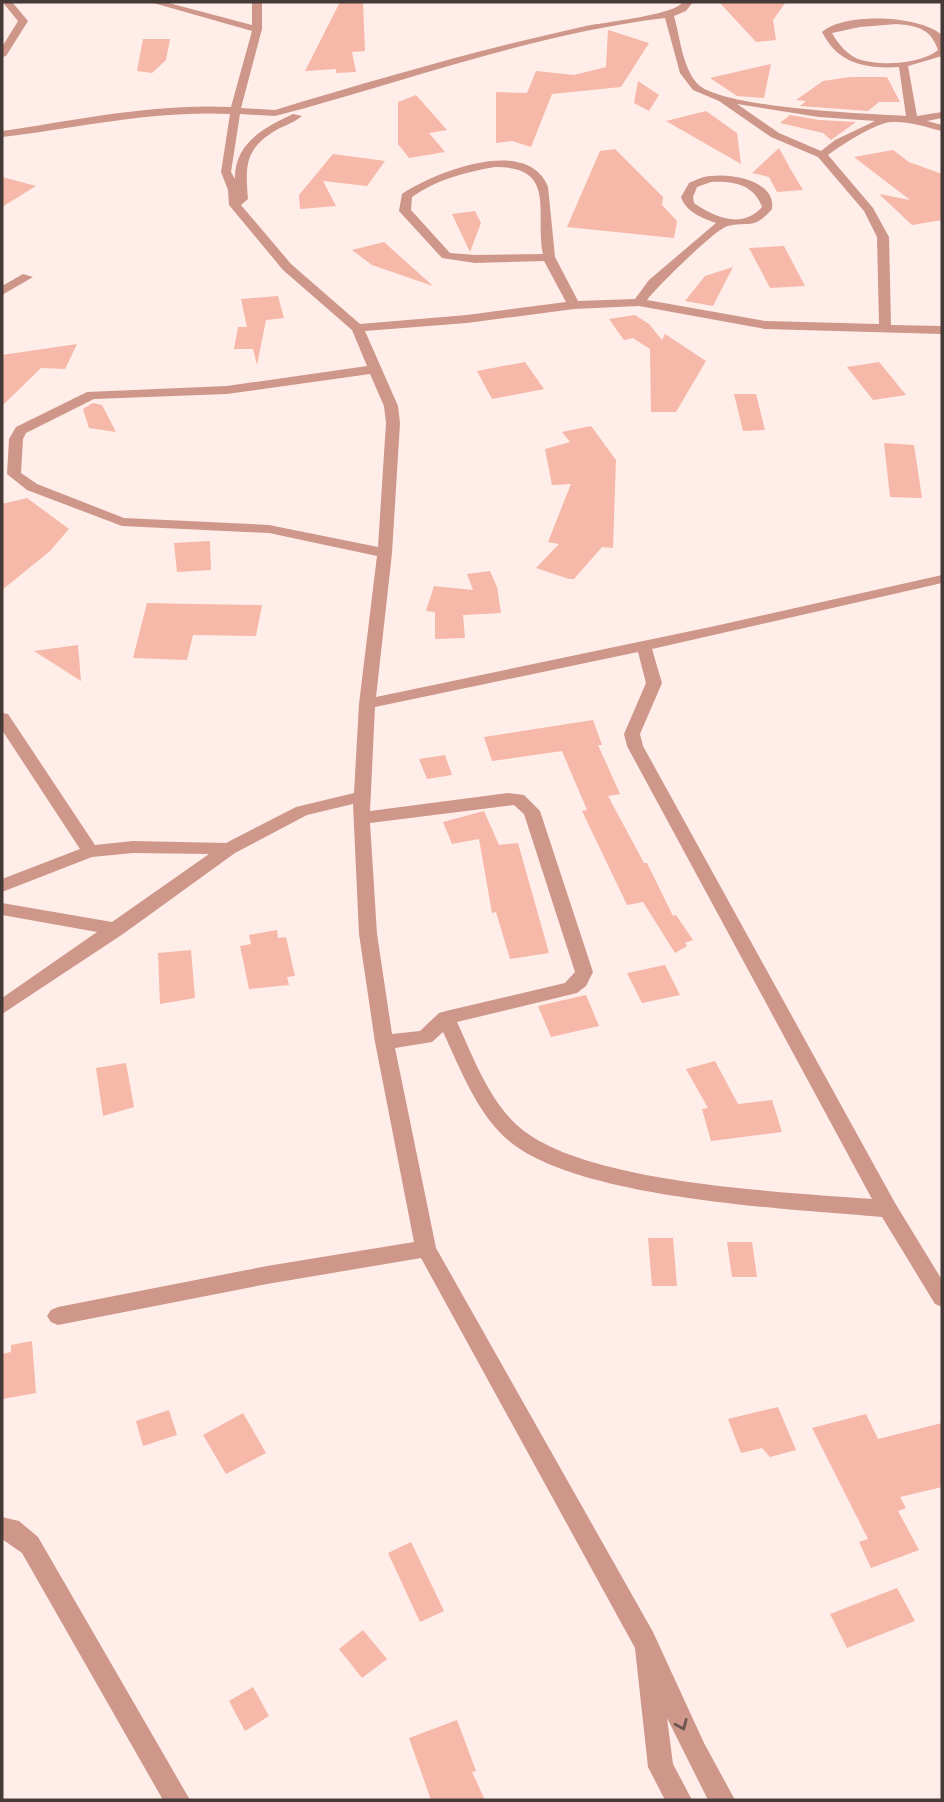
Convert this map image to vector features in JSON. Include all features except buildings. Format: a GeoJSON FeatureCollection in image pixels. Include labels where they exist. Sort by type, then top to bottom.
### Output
{"type":"FeatureCollection","features":[{"type":"Feature","properties":{"kind":"street"},"geometry":{"type":"LineString","coordinates":[[155,2],[257,29]]}},
{"type":"Feature","properties":{"kind":"street"},"geometry":{"type":"LineString","coordinates":[[257,2],[257,29],[236,109],[226,172],[240,211],[287,267],[357,328],[391,406],[393,423],[385,553],[367,704],[361,818],[368,934],[384,1042],[426,1248],[644,1640],[695,1752],[722,1800]]}},
{"type":"Feature","properties":{"kind":"street"},"geometry":{"type":"LineString","coordinates":[[2,134],[155,113],[236,109],[275,113],[486,51],[626,20],[669,15],[683,9],[688,2]]}},
{"type":"Feature","properties":{"kind":"street"},"geometry":{"type":"LineString","coordinates":[[2,54],[23,21],[7,3]]}},
{"type":"Feature","properties":{"kind":"street"},"geometry":{"type":"LineString","coordinates":[[669,15],[690,81],[697,88],[723,99],[775,135],[822,155],[878,224],[884,248],[885,327]]}},
{"type":"Feature","properties":{"kind":"street"},"geometry":{"type":"LineString","coordinates":[[876,22],[915,25],[937,30],[942,36],[942,50],[938,57],[927,61],[858,62],[848,57],[827,32],[876,22]]}},
{"type":"Feature","properties":{"kind":"street"},"geometry":{"type":"LineString","coordinates":[[903,63],[912,120]]}},
{"type":"Feature","properties":{"kind":"street"},"geometry":{"type":"LineString","coordinates":[[240,211],[240,166],[249,148],[268,128],[396,79]]}},
{"type":"Feature","properties":{"kind":"street"},"geometry":{"type":"LineString","coordinates":[[723,99],[886,120],[912,120],[942,115]]}},
{"type":"Feature","properties":{"kind":"street"},"geometry":{"type":"LineString","coordinates":[[822,155],[839,142],[886,120]]}},
{"type":"Feature","properties":{"kind":"street"},"geometry":{"type":"LineString","coordinates":[[912,120],[942,128]]}},
{"type":"Feature","properties":{"kind":"street"},"geometry":{"type":"LineString","coordinates":[[549,257],[475,259],[446,256],[404,211],[406,196],[436,179],[465,169],[496,165],[529,168],[540,179],[549,257],[574,305]]}},
{"type":"Feature","properties":{"kind":"street"},"geometry":{"type":"LineString","coordinates":[[639,302],[662,274],[723,223],[744,222],[764,213],[768,206],[766,198],[754,186],[731,179],[709,179],[693,185],[687,197],[689,204],[699,212],[723,223]]}},
{"type":"Feature","properties":{"kind":"street"},"geometry":{"type":"LineString","coordinates":[[2,291],[27,277]]}},
{"type":"Feature","properties":{"kind":"street"},"geometry":{"type":"LineString","coordinates":[[357,328],[467,319],[574,305],[639,302],[765,325],[942,330]]}},
{"type":"Feature","properties":{"kind":"street"},"geometry":{"type":"LineString","coordinates":[[376,369],[227,390],[92,395],[22,430],[16,439],[14,474],[32,487],[122,522],[269,529],[385,553]]}},
{"type":"Feature","properties":{"kind":"street"},"geometry":{"type":"LineString","coordinates":[[367,704],[644,646],[942,579]]}},
{"type":"Feature","properties":{"kind":"street"},"geometry":{"type":"LineString","coordinates":[[644,646],[654,683],[634,726],[632,734],[635,746],[677,828],[888,1209],[942,1298]]}},
{"type":"Feature","properties":{"kind":"street"},"geometry":{"type":"LineString","coordinates":[[2,718],[90,851]]}},
{"type":"Feature","properties":{"kind":"street"},"geometry":{"type":"LineString","coordinates":[[2,1007],[229,849],[302,811],[363,796]]}},
{"type":"Feature","properties":{"kind":"street"},"geometry":{"type":"LineString","coordinates":[[361,818],[519,799],[532,811],[584,972],[580,981],[571,988],[446,1018],[425,1037],[384,1042]]}},
{"type":"Feature","properties":{"kind":"street"},"geometry":{"type":"LineString","coordinates":[[2,886],[90,851],[132,848],[229,849]]}},
{"type":"Feature","properties":{"kind":"street"},"geometry":{"type":"LineString","coordinates":[[2,909],[117,929]]}},
{"type":"Feature","properties":{"kind":"street"},"geometry":{"type":"LineString","coordinates":[[446,1018],[477,1082],[506,1126],[517,1137],[549,1156],[661,1185],[888,1209]]}},
{"type":"Feature","properties":{"kind":"street"},"geometry":{"type":"LineString","coordinates":[[58,1317],[267,1275],[426,1248]]}},
{"type":"Feature","properties":{"kind":"street"},"geometry":{"type":"LineString","coordinates":[[2,1528],[11,1529],[30,1545],[177,1800]]}},
{"type":"Feature","properties":{"kind":"street"},"geometry":{"type":"LineString","coordinates":[[644,1640],[661,1768],[679,1800]]}}]}
